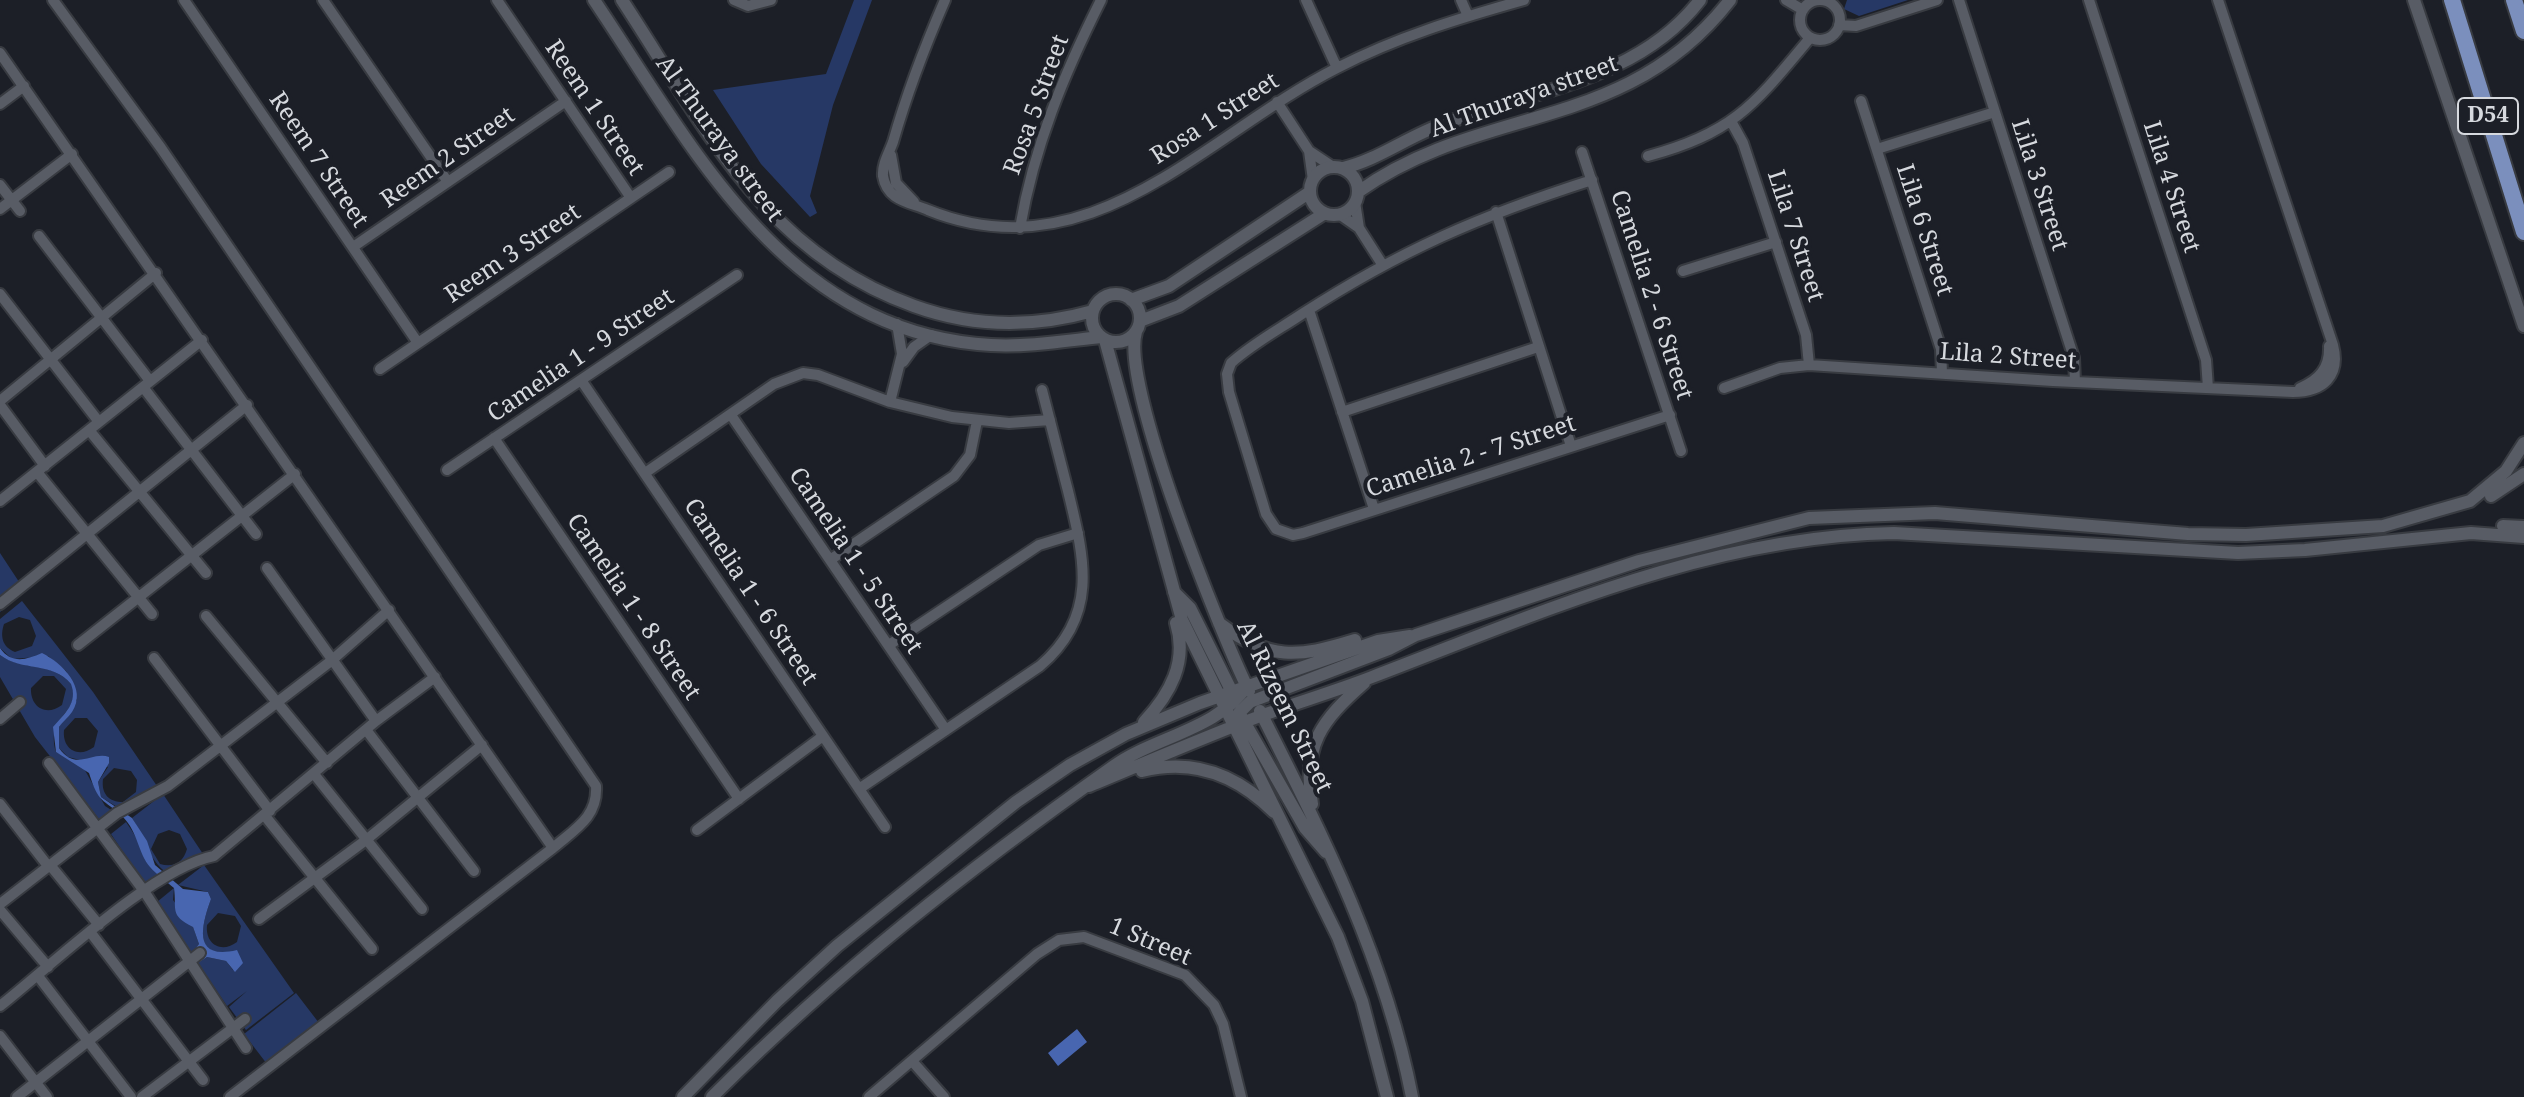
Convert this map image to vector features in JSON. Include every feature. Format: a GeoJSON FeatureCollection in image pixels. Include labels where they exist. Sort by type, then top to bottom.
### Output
{"type":"FeatureCollection","features":[{"type":"Feature","properties":{"kind":"main road","name":"D54"},"geometry":{"type":"LineString","coordinates":[[2452,0],[2524,232]]}},
{"type":"Feature","properties":{"kind":"main road"},"geometry":{"type":"LineString","coordinates":[[2514,0],[2524,31]]}},
{"type":"Feature","properties":{"kind":"street"},"geometry":{"type":"LineString","coordinates":[[53,0],[161,148],[596,786],[597,801],[592,815],[230,1097]]}},
{"type":"Feature","properties":{"kind":"street","name":"Reem 7 Street"},"geometry":{"type":"LineString","coordinates":[[184,0],[418,343]]}},
{"type":"Feature","properties":{"kind":"street"},"geometry":{"type":"LineString","coordinates":[[323,0],[448,182]]}},
{"type":"Feature","properties":{"kind":"street","name":"Reem 1 Street"},"geometry":{"type":"LineString","coordinates":[[497,0],[631,198]]}},
{"type":"Feature","properties":{"kind":"street","name":"Al Thuraya street"},"geometry":{"type":"LineString","coordinates":[[594,0],[700,158],[765,240],[812,280],[869,313],[931,335],[990,345],[1049,344],[1103,338]]}},
{"type":"Feature","properties":{"kind":"street","name":"Al Thuraya street"},"geometry":{"type":"LineString","coordinates":[[622,0],[764,207],[809,251],[838,271],[889,297],[967,320],[1036,322],[1093,311]]}},
{"type":"Feature","properties":{"kind":"street"},"geometry":{"type":"LineString","coordinates":[[734,0],[748,6],[771,0]]}},
{"type":"Feature","properties":{"kind":"street","name":"Rosa 1 Street"},"geometry":{"type":"LineString","coordinates":[[945,0],[916,70],[892,145],[891,168],[896,183],[922,208],[965,222],[1020,228],[1056,224],[1116,205],[1277,102],[1337,68],[1401,38],[1524,0]]}},
{"type":"Feature","properties":{"kind":"street","name":"Rosa 5 Street"},"geometry":{"type":"LineString","coordinates":[[1020,228],[1029,173],[1049,114],[1101,0]]}},
{"type":"Feature","properties":{"kind":"street"},"geometry":{"type":"LineString","coordinates":[[1306,0],[1337,68]]}},
{"type":"Feature","properties":{"kind":"street"},"geometry":{"type":"LineString","coordinates":[[1461,0],[1468,16]]}},
{"type":"Feature","properties":{"kind":"street","name":"Al Thuraya street"},"geometry":{"type":"LineString","coordinates":[[1338,168],[1439,125],[1608,70],[1666,34],[1700,0]]}},
{"type":"Feature","properties":{"kind":"street","name":"Al Thuraya street"},"geometry":{"type":"LineString","coordinates":[[1357,197],[1380,177],[1447,147],[1616,91],[1672,60],[1730,0]]}},
{"type":"Feature","properties":{"kind":"street"},"geometry":{"type":"LineString","coordinates":[[1786,0],[1803,10]]}},
{"type":"Feature","properties":{"kind":"street"},"geometry":{"type":"LineString","coordinates":[[1839,25],[1838,12],[1830,2],[1812,2],[1803,10],[1800,23],[1810,38],[1824,40],[1839,25],[1861,25],[1937,0]]}},
{"type":"Feature","properties":{"kind":"street","name":"Lila 3 Street"},"geometry":{"type":"LineString","coordinates":[[1959,0],[2074,358],[2075,382]]}},
{"type":"Feature","properties":{"kind":"street","name":"Lila 4 Street"},"geometry":{"type":"LineString","coordinates":[[2089,0],[2206,360],[2208,388]]}},
{"type":"Feature","properties":{"kind":"street","name":"Lila 2 Street"},"geometry":{"type":"LineString","coordinates":[[1724,388],[1780,368],[1809,365],[2293,392],[2312,391],[2331,377],[2336,361],[2328,328],[2218,0]]}},
{"type":"Feature","properties":{"kind":"street"},"geometry":{"type":"LineString","coordinates":[[2414,0],[2524,326]]}},
{"type":"Feature","properties":{"kind":"street"},"geometry":{"type":"LineString","coordinates":[[1648,156],[1688,145],[1732,123],[1810,38]]}},
{"type":"Feature","properties":{"kind":"street"},"geometry":{"type":"LineString","coordinates":[[0,53],[156,273],[553,848]]}},
{"type":"Feature","properties":{"kind":"street"},"geometry":{"type":"LineString","coordinates":[[0,104],[24,86]]}},
{"type":"Feature","properties":{"kind":"street","name":"Reem 2 Street"},"geometry":{"type":"LineString","coordinates":[[353,247],[566,101]]}},
{"type":"Feature","properties":{"kind":"street","name":"Lila 6 Street"},"geometry":{"type":"LineString","coordinates":[[1861,101],[1943,355],[1942,373]]}},
{"type":"Feature","properties":{"kind":"street"},"geometry":{"type":"LineString","coordinates":[[1277,102],[1309,151],[1354,177],[1359,228]]}},
{"type":"Feature","properties":{"kind":"street"},"geometry":{"type":"LineString","coordinates":[[1877,149],[1995,112]]}},
{"type":"Feature","properties":{"kind":"street","name":"Lila 7 Street"},"geometry":{"type":"LineString","coordinates":[[1732,123],[1743,143],[1808,341],[1809,365]]}},
{"type":"Feature","properties":{"kind":"street"},"geometry":{"type":"LineString","coordinates":[[1309,151],[1317,207],[1325,213],[1339,214],[1359,228],[1382,264]]}},
{"type":"Feature","properties":{"kind":"street","name":"Camelia 2 - 6 Street"},"geometry":{"type":"LineString","coordinates":[[1582,152],[1681,451]]}},
{"type":"Feature","properties":{"kind":"street"},"geometry":{"type":"LineString","coordinates":[[0,209],[72,154]]}},
{"type":"Feature","properties":{"kind":"street"},"geometry":{"type":"LineString","coordinates":[[1140,727],[1164,697],[1181,648],[1171,590],[1127,418],[1103,338],[1094,328],[1093,311],[1099,301],[1109,295],[1131,300],[1169,286],[1312,186],[1319,172],[1338,168]]}},
{"type":"Feature","properties":{"kind":"street","name":"Reem 3 Street"},"geometry":{"type":"LineString","coordinates":[[380,369],[669,172]]}},
{"type":"Feature","properties":{"kind":"street"},"geometry":{"type":"LineString","coordinates":[[1374,509],[1309,310],[1382,264],[1496,212],[1592,180]]}},
{"type":"Feature","properties":{"kind":"street"},"geometry":{"type":"LineString","coordinates":[[0,185],[20,211]]}},
{"type":"Feature","properties":{"kind":"street"},"geometry":{"type":"LineString","coordinates":[[1339,214],[1357,197]]}},
{"type":"Feature","properties":{"kind":"street"},"geometry":{"type":"LineString","coordinates":[[1496,212],[1571,446]]}},
{"type":"Feature","properties":{"kind":"street"},"geometry":{"type":"LineString","coordinates":[[1103,338],[1122,341],[1138,326],[1179,306],[1325,213]]}},
{"type":"Feature","properties":{"kind":"street"},"geometry":{"type":"LineString","coordinates":[[39,236],[102,318],[192,450],[256,534]]}},
{"type":"Feature","properties":{"kind":"street"},"geometry":{"type":"LineString","coordinates":[[1683,271],[1776,242]]}},
{"type":"Feature","properties":{"kind":"street"},"geometry":{"type":"LineString","coordinates":[[152,614],[87,534],[0,403],[156,273]]}},
{"type":"Feature","properties":{"kind":"street","name":"Camelia 1 - 9 Street"},"geometry":{"type":"LineString","coordinates":[[447,470],[737,275]]}},
{"type":"Feature","properties":{"kind":"street"},"geometry":{"type":"LineString","coordinates":[[0,294],[99,422]]}},
{"type":"Feature","properties":{"kind":"street"},"geometry":{"type":"LineString","coordinates":[[1131,300],[1138,309],[1138,326]]}},
{"type":"Feature","properties":{"kind":"street","name":"Camelia 2 - 7 Street"},"geometry":{"type":"LineString","coordinates":[[1309,310],[1236,358],[1227,368],[1229,392],[1266,514],[1276,529],[1284,534],[1303,533],[1670,415]]}},
{"type":"Feature","properties":{"kind":"street"},"geometry":{"type":"LineString","coordinates":[[890,402],[901,364],[902,344],[897,324]]}},
{"type":"Feature","properties":{"kind":"street","name":"Al Rizeem Street"},"geometry":{"type":"LineString","coordinates":[[1138,326],[1131,350],[1156,449],[1217,621],[1247,685]]}},
{"type":"Feature","properties":{"kind":"street"},"geometry":{"type":"LineString","coordinates":[[901,364],[914,347],[931,335]]}},
{"type":"Feature","properties":{"kind":"street"},"geometry":{"type":"LineString","coordinates":[[0,501],[202,340]]}},
{"type":"Feature","properties":{"kind":"street"},"geometry":{"type":"LineString","coordinates":[[1342,412],[1538,347]]}},
{"type":"Feature","properties":{"kind":"street"},"geometry":{"type":"LineString","coordinates":[[645,473],[774,384],[803,373],[818,375],[890,402],[977,421],[1050,420]]}},
{"type":"Feature","properties":{"kind":"street","name":"Camelia 1 - 6 Street"},"geometry":{"type":"LineString","coordinates":[[581,380],[885,827]]}},
{"type":"Feature","properties":{"kind":"street"},"geometry":{"type":"LineString","coordinates":[[859,789],[1040,666],[1057,650],[1075,619],[1083,588],[1083,552],[1042,390]]}},
{"type":"Feature","properties":{"kind":"street"},"geometry":{"type":"LineString","coordinates":[[0,604],[247,405]]}},
{"type":"Feature","properties":{"kind":"street"},"geometry":{"type":"LineString","coordinates":[[1127,418],[1147,413]]}},
{"type":"Feature","properties":{"kind":"street","name":"Camelia 1 - 5 Street"},"geometry":{"type":"LineString","coordinates":[[731,415],[946,730]]}},
{"type":"Feature","properties":{"kind":"street"},"geometry":{"type":"LineString","coordinates":[[830,560],[954,476],[970,455],[977,421]]}},
{"type":"Feature","properties":{"kind":"street"},"geometry":{"type":"LineString","coordinates":[[89,430],[206,573]]}},
{"type":"Feature","properties":{"kind":"street","name":"Camelia 1 - 8 Street"},"geometry":{"type":"LineString","coordinates":[[494,438],[739,799]]}},
{"type":"Feature","properties":{"kind":"street"},"geometry":{"type":"LineString","coordinates":[[2383,526],[2470,501],[2506,471],[2524,443]]}},
{"type":"Feature","properties":{"kind":"street"},"geometry":{"type":"LineString","coordinates":[[1136,454],[1156,449]]}},
{"type":"Feature","properties":{"kind":"street"},"geometry":{"type":"LineString","coordinates":[[78,645],[295,474]]}},
{"type":"Feature","properties":{"kind":"street"},"geometry":{"type":"LineString","coordinates":[[712,1097],[800,1012],[895,930],[982,861],[1117,763],[1237,708],[1416,635],[1639,561],[1809,518],[1935,513],[2246,535],[2383,526],[2461,513],[2524,474]]}},
{"type":"Feature","properties":{"kind":"street"},"geometry":{"type":"LineString","coordinates":[[2442,537],[2484,525],[2524,527]]}},
{"type":"Feature","properties":{"kind":"street"},"geometry":{"type":"LineString","coordinates":[[2383,526],[2384,543]]}},
{"type":"Feature","properties":{"kind":"street"},"geometry":{"type":"LineString","coordinates":[[1171,590],[1217,696],[1237,708],[1262,716],[1370,678],[1545,609],[1750,549],[1808,538],[1923,533],[2238,553],[2486,532],[2524,537]]}},
{"type":"Feature","properties":{"kind":"street"},"geometry":{"type":"LineString","coordinates":[[889,645],[1039,545],[1078,533]]}},
{"type":"Feature","properties":{"kind":"street"},"geometry":{"type":"LineString","coordinates":[[267,568],[376,721]]}},
{"type":"Feature","properties":{"kind":"street"},"geometry":{"type":"LineString","coordinates":[[1171,590],[1190,608],[1237,708],[1280,818],[1352,971],[1387,1097]]}},
{"type":"Feature","properties":{"kind":"street"},"geometry":{"type":"LineString","coordinates":[[48,967],[0,907],[117,813],[168,786],[220,743],[331,661],[389,610]]}},
{"type":"Feature","properties":{"kind":"street"},"geometry":{"type":"LineString","coordinates":[[206,616],[327,763]]}},
{"type":"Feature","properties":{"kind":"street"},"geometry":{"type":"LineString","coordinates":[[1217,621],[1247,642],[1291,655],[1315,652],[1381,632],[1416,635]]}},
{"type":"Feature","properties":{"kind":"street"},"geometry":{"type":"LineString","coordinates":[[1089,786],[1237,708],[1247,685],[1378,641],[1416,635]]}},
{"type":"Feature","properties":{"kind":"street"},"geometry":{"type":"LineString","coordinates":[[154,658],[372,949]]}},
{"type":"Feature","properties":{"kind":"street"},"geometry":{"type":"LineString","coordinates":[[0,1006],[162,878],[185,864],[214,856],[376,721],[435,677]]}},
{"type":"Feature","properties":{"kind":"street"},"geometry":{"type":"LineString","coordinates":[[1314,816],[1309,776],[1316,738],[1332,712],[1370,678]]}},
{"type":"Feature","properties":{"kind":"street"},"geometry":{"type":"LineString","coordinates":[[683,1097],[806,974],[956,850],[1043,783],[1140,727],[1217,696]]}},
{"type":"Feature","properties":{"kind":"street"},"geometry":{"type":"LineString","coordinates":[[0,719],[20,702]]}},
{"type":"Feature","properties":{"kind":"street"},"geometry":{"type":"LineString","coordinates":[[1237,708],[1305,828],[1332,857]]}},
{"type":"Feature","properties":{"kind":"street","name":"Al Rizeem Street"},"geometry":{"type":"LineString","coordinates":[[1262,716],[1314,816],[1378,965],[1412,1097]]}},
{"type":"Feature","properties":{"kind":"street"},"geometry":{"type":"LineString","coordinates":[[367,731],[474,871]]}},
{"type":"Feature","properties":{"kind":"street"},"geometry":{"type":"LineString","coordinates":[[697,830],[823,736]]}},
{"type":"Feature","properties":{"kind":"street"},"geometry":{"type":"LineString","coordinates":[[259,919],[366,840],[482,745]]}},
{"type":"Feature","properties":{"kind":"street"},"geometry":{"type":"LineString","coordinates":[[49,763],[195,956],[246,1048]]}},
{"type":"Feature","properties":{"kind":"street"},"geometry":{"type":"LineString","coordinates":[[1089,786],[1156,767],[1201,768],[1242,785],[1280,818]]}},
{"type":"Feature","properties":{"kind":"street"},"geometry":{"type":"LineString","coordinates":[[314,774],[422,909]]}},
{"type":"Feature","properties":{"kind":"street"},"geometry":{"type":"LineString","coordinates":[[0,804],[49,866],[140,998],[203,1080]]}},
{"type":"Feature","properties":{"kind":"street","name":"1 Street"},"geometry":{"type":"LineString","coordinates":[[869,1097],[1047,946],[1071,937],[1084,937],[1166,967],[1201,989],[1223,1024],[1241,1097]]}},
{"type":"Feature","properties":{"kind":"street"},"geometry":{"type":"LineString","coordinates":[[17,1097],[86,1039],[195,956]]}},
{"type":"Feature","properties":{"kind":"street"},"geometry":{"type":"LineString","coordinates":[[38,976],[131,1097]]}},
{"type":"Feature","properties":{"kind":"street"},"geometry":{"type":"LineString","coordinates":[[142,1097],[245,1019]]}},
{"type":"Feature","properties":{"kind":"street"},"geometry":{"type":"LineString","coordinates":[[0,1036],[47,1097]]}},
{"type":"Feature","properties":{"kind":"street"},"geometry":{"type":"LineString","coordinates":[[912,1061],[944,1097]]}},
{"type":"Feature","properties":{"kind":"shaded area"},"geometry":{"type":"Polygon","coordinates":[[[854,0],[872,0],[833,105],[810,196],[817,213],[810,217],[761,164],[713,90],[826,74],[854,0]]]}},
{"type":"Feature","properties":{"kind":"shaded area"},"geometry":{"type":"Polygon","coordinates":[[[1847,0],[1908,0],[1859,16],[1844,9],[1847,0]]]}},
{"type":"Feature","properties":{"kind":"shaded area"},"geometry":{"type":"Polygon","coordinates":[[[0,553],[25,591],[0,612],[0,553]]]}},
{"type":"Feature","properties":{"kind":"shaded area"},"geometry":{"type":"Polygon","coordinates":[[[22,601],[93,692],[159,789],[127,813],[101,797],[98,782],[108,767],[68,757],[59,748],[59,727],[77,700],[66,671],[48,656],[12,659],[0,648],[0,619],[22,601]],[[19,617],[4,624],[2,633],[5,644],[15,652],[32,646],[36,636],[30,620],[19,617]],[[75,718],[64,730],[68,747],[72,750],[82,752],[94,747],[98,731],[87,718],[75,718]],[[114,768],[103,779],[105,793],[114,801],[123,802],[136,792],[137,780],[131,771],[114,768]]]}},
{"type":"Feature","properties":{"kind":"shaded area"},"geometry":{"type":"Polygon","coordinates":[[[0,648],[9,657],[19,659],[42,653],[70,677],[75,685],[76,703],[59,727],[59,748],[72,759],[109,757],[109,763],[98,782],[101,797],[132,818],[147,841],[155,865],[183,889],[208,892],[211,899],[203,938],[212,950],[237,950],[243,963],[235,972],[226,961],[207,957],[198,963],[191,954],[199,944],[193,927],[177,915],[174,888],[150,867],[128,823],[102,800],[89,773],[56,752],[53,727],[72,702],[71,684],[55,672],[9,660],[0,655],[0,648]]]}},
{"type":"Feature","properties":{"kind":"shaded area"},"geometry":{"type":"Polygon","coordinates":[[[0,655],[55,672],[71,684],[72,702],[55,729],[56,752],[82,765],[105,806],[122,817],[106,828],[35,737],[0,677],[0,655]],[[43,676],[31,688],[36,705],[45,710],[62,705],[66,689],[54,676],[43,676]]]}},
{"type":"Feature","properties":{"kind":"shaded area"},"geometry":{"type":"Polygon","coordinates":[[[163,794],[203,854],[172,877],[157,864],[132,818],[163,794]],[[169,830],[158,834],[151,849],[160,864],[173,865],[183,858],[187,849],[180,834],[169,830]]]}},
{"type":"Feature","properties":{"kind":"shaded area"},"geometry":{"type":"Polygon","coordinates":[[[126,822],[166,881],[150,892],[111,834],[126,822]]]}},
{"type":"Feature","properties":{"kind":"shaded area"},"geometry":{"type":"Polygon","coordinates":[[[204,865],[294,993],[246,1030],[229,1007],[247,991],[227,1006],[198,963],[207,957],[226,961],[233,970],[237,951],[222,953],[206,946],[203,929],[211,899],[208,892],[178,885],[204,865]],[[218,913],[207,925],[211,942],[225,947],[237,942],[241,926],[235,916],[218,913]]]}},
{"type":"Feature","properties":{"kind":"shaded area"},"geometry":{"type":"Polygon","coordinates":[[[174,888],[173,900],[193,927],[199,944],[191,954],[157,902],[174,888]]]}},
{"type":"Feature","properties":{"kind":"shaded area"},"geometry":{"type":"Polygon","coordinates":[[[296,993],[319,1023],[267,1064],[244,1034],[296,993]]]}},
{"type":"Feature","properties":{"kind":"shaded area"},"geometry":{"type":"Polygon","coordinates":[[[1077,1029],[1087,1042],[1058,1066],[1048,1053],[1077,1029]]]}}]}
